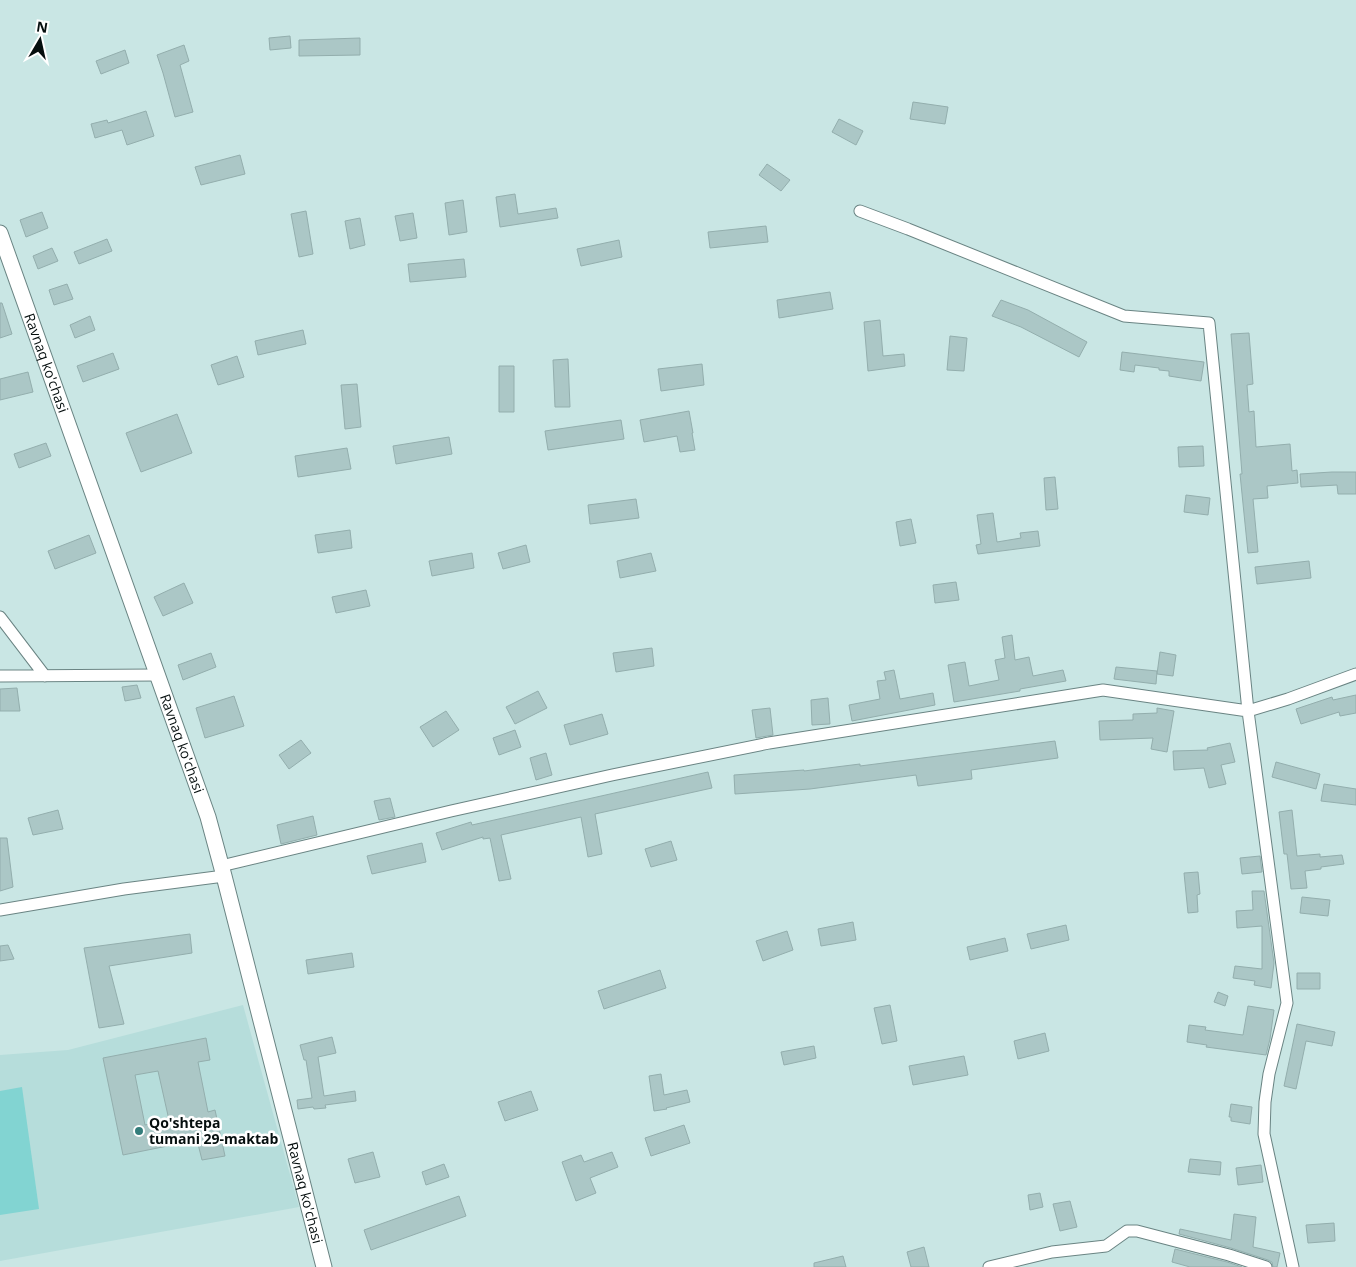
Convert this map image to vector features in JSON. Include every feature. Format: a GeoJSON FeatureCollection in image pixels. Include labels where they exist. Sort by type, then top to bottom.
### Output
{"type":"FeatureCollection","features":[{"type":"Feature","properties":{"kind":"street"},"geometry":{"type":"LineString","coordinates":[[860,211],[1124,316],[1210,324],[1248,712],[1287,1003],[1264,1102],[1264,1134],[1293,1267]]}},
{"type":"Feature","properties":{"kind":"street","name":"Ravnaq ko'chasi"},"geometry":{"type":"LineString","coordinates":[[0,233],[208,817],[324,1267]]}},
{"type":"Feature","properties":{"kind":"street"},"geometry":{"type":"LineString","coordinates":[[0,618],[45,676]]}},
{"type":"Feature","properties":{"kind":"street"},"geometry":{"type":"LineString","coordinates":[[0,910],[223,871],[441,814],[602,777],[769,743],[1103,690],[1248,712],[1356,674]]}},
{"type":"Feature","properties":{"kind":"street"},"geometry":{"type":"LineString","coordinates":[[0,676],[157,675]]}},
{"type":"Feature","properties":{"kind":"street"},"geometry":{"type":"LineString","coordinates":[[989,1267],[1052,1252],[1106,1246],[1127,1232],[1137,1231],[1229,1255],[1266,1267]]}},
{"type":"Feature","properties":{"kind":"shaded area","name":"Qo'shtepa tumani 29-maktab"},"geometry":{"type":"Polygon","coordinates":[[[243,1005],[299,1207],[0,1261],[0,1055],[68,1050],[243,1005]]]}},
{"type":"Feature","properties":{"kind":"shaded area"},"geometry":{"type":"Polygon","coordinates":[[[22,1087],[39,1209],[0,1215],[0,1091],[22,1087]]]}},
{"type":"Feature","properties":{"kind":"building"},"geometry":{"type":"Polygon","coordinates":[[[290,36],[291,48],[270,50],[269,38],[290,36]]]}},
{"type":"Feature","properties":{"kind":"building"},"geometry":{"type":"Polygon","coordinates":[[[360,38],[360,55],[299,56],[299,40],[360,38]]]}},
{"type":"Feature","properties":{"kind":"building"},"geometry":{"type":"Polygon","coordinates":[[[184,45],[189,61],[180,65],[193,112],[175,117],[157,55],[184,45]]]}},
{"type":"Feature","properties":{"kind":"building"},"geometry":{"type":"Polygon","coordinates":[[[125,50],[129,63],[101,74],[96,61],[125,50]]]}},
{"type":"Feature","properties":{"kind":"building"},"geometry":{"type":"Polygon","coordinates":[[[913,102],[948,107],[945,124],[910,119],[913,102]]]}},
{"type":"Feature","properties":{"kind":"building"},"geometry":{"type":"Polygon","coordinates":[[[146,111],[154,136],[127,145],[122,130],[95,138],[91,124],[107,120],[108,123],[146,111]]]}},
{"type":"Feature","properties":{"kind":"building"},"geometry":{"type":"Polygon","coordinates":[[[839,119],[863,131],[856,145],[832,132],[839,119]]]}},
{"type":"Feature","properties":{"kind":"building"},"geometry":{"type":"Polygon","coordinates":[[[240,155],[245,174],[201,185],[195,167],[240,155]]]}},
{"type":"Feature","properties":{"kind":"building"},"geometry":{"type":"Polygon","coordinates":[[[767,164],[790,180],[781,191],[759,175],[767,164]]]}},
{"type":"Feature","properties":{"kind":"building"},"geometry":{"type":"Polygon","coordinates":[[[515,194],[518,214],[556,208],[558,218],[500,227],[496,197],[515,194]]]}},
{"type":"Feature","properties":{"kind":"building"},"geometry":{"type":"Polygon","coordinates":[[[463,200],[467,232],[449,235],[445,203],[463,200]]]}},
{"type":"Feature","properties":{"kind":"building"},"geometry":{"type":"Polygon","coordinates":[[[306,211],[313,254],[299,257],[291,214],[306,211]]]}},
{"type":"Feature","properties":{"kind":"building"},"geometry":{"type":"Polygon","coordinates":[[[42,212],[48,228],[26,237],[20,220],[42,212]]]}},
{"type":"Feature","properties":{"kind":"building"},"geometry":{"type":"Polygon","coordinates":[[[413,213],[417,238],[400,241],[395,216],[413,213]]]}},
{"type":"Feature","properties":{"kind":"building"},"geometry":{"type":"Polygon","coordinates":[[[360,218],[365,245],[350,249],[345,221],[360,218]]]}},
{"type":"Feature","properties":{"kind":"building"},"geometry":{"type":"Polygon","coordinates":[[[766,226],[768,242],[710,248],[708,232],[766,226]]]}},
{"type":"Feature","properties":{"kind":"building"},"geometry":{"type":"Polygon","coordinates":[[[107,239],[112,251],[79,264],[74,252],[107,239]]]}},
{"type":"Feature","properties":{"kind":"building"},"geometry":{"type":"Polygon","coordinates":[[[619,240],[622,257],[581,266],[577,249],[619,240]]]}},
{"type":"Feature","properties":{"kind":"building"},"geometry":{"type":"Polygon","coordinates":[[[52,248],[58,261],[38,269],[33,256],[52,248]]]}},
{"type":"Feature","properties":{"kind":"building"},"geometry":{"type":"Polygon","coordinates":[[[464,259],[466,277],[410,282],[408,264],[464,259]]]}},
{"type":"Feature","properties":{"kind":"building"},"geometry":{"type":"Polygon","coordinates":[[[67,284],[73,299],[54,305],[49,290],[67,284]]]}},
{"type":"Feature","properties":{"kind":"building"},"geometry":{"type":"Polygon","coordinates":[[[830,292],[833,309],[779,318],[777,300],[830,292]]]}},
{"type":"Feature","properties":{"kind":"building"},"geometry":{"type":"Polygon","coordinates":[[[1001,300],[1028,310],[1087,342],[1079,357],[1021,327],[992,316],[1001,300]]]}},
{"type":"Feature","properties":{"kind":"building"},"geometry":{"type":"Polygon","coordinates":[[[0,303],[2,303],[12,334],[0,338],[0,303]]]}},
{"type":"Feature","properties":{"kind":"building"},"geometry":{"type":"Polygon","coordinates":[[[90,316],[95,330],[75,338],[70,325],[90,316]]]}},
{"type":"Feature","properties":{"kind":"building"},"geometry":{"type":"Polygon","coordinates":[[[880,320],[883,356],[904,354],[905,366],[868,371],[864,322],[880,320]]]}},
{"type":"Feature","properties":{"kind":"building"},"geometry":{"type":"Polygon","coordinates":[[[303,330],[306,344],[258,355],[255,341],[303,330]]]}},
{"type":"Feature","properties":{"kind":"building"},"geometry":{"type":"Polygon","coordinates":[[[1249,333],[1253,384],[1247,385],[1249,412],[1254,411],[1256,447],[1290,444],[1292,471],[1297,470],[1298,483],[1267,486],[1268,498],[1253,499],[1258,552],[1248,553],[1240,474],[1242,474],[1231,334],[1249,333]]]}},
{"type":"Feature","properties":{"kind":"building"},"geometry":{"type":"Polygon","coordinates":[[[950,336],[967,338],[964,371],[947,370],[950,336]]]}},
{"type":"Feature","properties":{"kind":"building"},"geometry":{"type":"Polygon","coordinates":[[[1122,352],[1204,362],[1201,381],[1169,376],[1169,371],[1159,370],[1159,368],[1135,365],[1134,372],[1120,370],[1122,352]]]}},
{"type":"Feature","properties":{"kind":"building"},"geometry":{"type":"Polygon","coordinates":[[[113,353],[119,369],[83,382],[77,366],[113,353]]]}},
{"type":"Feature","properties":{"kind":"building"},"geometry":{"type":"Polygon","coordinates":[[[237,356],[244,377],[218,385],[211,365],[237,356]]]}},
{"type":"Feature","properties":{"kind":"building"},"geometry":{"type":"Polygon","coordinates":[[[568,359],[570,407],[555,407],[553,360],[568,359]]]}},
{"type":"Feature","properties":{"kind":"building"},"geometry":{"type":"Polygon","coordinates":[[[702,364],[704,385],[661,391],[658,369],[702,364]]]}},
{"type":"Feature","properties":{"kind":"building"},"geometry":{"type":"Polygon","coordinates":[[[499,366],[514,366],[514,412],[499,412],[499,366]]]}},
{"type":"Feature","properties":{"kind":"building"},"geometry":{"type":"Polygon","coordinates":[[[28,372],[33,392],[0,400],[0,379],[28,372]]]}},
{"type":"Feature","properties":{"kind":"building"},"geometry":{"type":"Polygon","coordinates":[[[357,384],[361,427],[345,429],[341,385],[357,384]]]}},
{"type":"Feature","properties":{"kind":"building"},"geometry":{"type":"Polygon","coordinates":[[[689,411],[695,450],[680,452],[677,436],[644,442],[640,420],[689,411]]]}},
{"type":"Feature","properties":{"kind":"building"},"geometry":{"type":"Polygon","coordinates":[[[177,414],[192,453],[141,472],[126,433],[177,414]]]}},
{"type":"Feature","properties":{"kind":"building"},"geometry":{"type":"Polygon","coordinates":[[[621,420],[624,439],[548,450],[545,431],[621,420]]]}},
{"type":"Feature","properties":{"kind":"building"},"geometry":{"type":"Polygon","coordinates":[[[449,437],[452,454],[396,464],[393,446],[449,437]]]}},
{"type":"Feature","properties":{"kind":"building"},"geometry":{"type":"Polygon","coordinates":[[[46,443],[51,456],[19,468],[14,454],[46,443]]]}},
{"type":"Feature","properties":{"kind":"building"},"geometry":{"type":"Polygon","coordinates":[[[1203,446],[1204,466],[1179,467],[1178,447],[1203,446]]]}},
{"type":"Feature","properties":{"kind":"building"},"geometry":{"type":"Polygon","coordinates":[[[347,448],[351,469],[298,477],[295,456],[347,448]]]}},
{"type":"Feature","properties":{"kind":"building"},"geometry":{"type":"Polygon","coordinates":[[[1356,472],[1356,494],[1338,494],[1337,485],[1301,487],[1300,474],[1356,472]]]}},
{"type":"Feature","properties":{"kind":"building"},"geometry":{"type":"Polygon","coordinates":[[[1055,477],[1058,509],[1046,510],[1044,478],[1055,477]]]}},
{"type":"Feature","properties":{"kind":"building"},"geometry":{"type":"Polygon","coordinates":[[[1186,495],[1210,498],[1208,515],[1184,512],[1186,495]]]}},
{"type":"Feature","properties":{"kind":"building"},"geometry":{"type":"Polygon","coordinates":[[[636,499],[639,518],[590,524],[588,505],[636,499]]]}},
{"type":"Feature","properties":{"kind":"building"},"geometry":{"type":"Polygon","coordinates":[[[993,513],[997,542],[1021,538],[1020,533],[1038,531],[1040,546],[978,554],[976,545],[981,544],[977,515],[993,513]]]}},
{"type":"Feature","properties":{"kind":"building"},"geometry":{"type":"Polygon","coordinates":[[[911,519],[916,543],[900,546],[896,522],[911,519]]]}},
{"type":"Feature","properties":{"kind":"building"},"geometry":{"type":"Polygon","coordinates":[[[350,530],[352,548],[318,553],[315,535],[350,530]]]}},
{"type":"Feature","properties":{"kind":"building"},"geometry":{"type":"Polygon","coordinates":[[[89,535],[96,553],[55,569],[48,551],[89,535]]]}},
{"type":"Feature","properties":{"kind":"building"},"geometry":{"type":"Polygon","coordinates":[[[526,545],[530,562],[503,569],[498,553],[526,545]]]}},
{"type":"Feature","properties":{"kind":"building"},"geometry":{"type":"Polygon","coordinates":[[[472,553],[474,568],[432,576],[429,561],[472,553]]]}},
{"type":"Feature","properties":{"kind":"building"},"geometry":{"type":"Polygon","coordinates":[[[651,553],[656,571],[620,578],[617,561],[651,553]]]}},
{"type":"Feature","properties":{"kind":"building"},"geometry":{"type":"Polygon","coordinates":[[[1309,561],[1311,578],[1257,584],[1255,567],[1309,561]]]}},
{"type":"Feature","properties":{"kind":"building"},"geometry":{"type":"Polygon","coordinates":[[[956,582],[959,600],[935,603],[933,585],[956,582]]]}},
{"type":"Feature","properties":{"kind":"building"},"geometry":{"type":"Polygon","coordinates":[[[184,583],[193,603],[163,616],[154,597],[184,583]]]}},
{"type":"Feature","properties":{"kind":"building"},"geometry":{"type":"Polygon","coordinates":[[[366,590],[370,606],[336,613],[332,597],[366,590]]]}},
{"type":"Feature","properties":{"kind":"building"},"geometry":{"type":"Polygon","coordinates":[[[1012,635],[1015,660],[1029,657],[1033,676],[1063,670],[1066,681],[954,702],[948,665],[965,662],[969,686],[999,680],[995,660],[1005,658],[1002,637],[1012,635]]]}},
{"type":"Feature","properties":{"kind":"building"},"geometry":{"type":"Polygon","coordinates":[[[652,648],[654,666],[616,672],[613,653],[652,648]]]}},
{"type":"Feature","properties":{"kind":"building"},"geometry":{"type":"Polygon","coordinates":[[[1160,652],[1176,655],[1173,676],[1157,674],[1160,652]]]}},
{"type":"Feature","properties":{"kind":"building"},"geometry":{"type":"Polygon","coordinates":[[[211,653],[216,667],[183,680],[178,665],[211,653]]]}},
{"type":"Feature","properties":{"kind":"building"},"geometry":{"type":"Polygon","coordinates":[[[1116,667],[1157,671],[1156,684],[1114,679],[1116,667]]]}},
{"type":"Feature","properties":{"kind":"building"},"geometry":{"type":"Polygon","coordinates":[[[894,670],[900,699],[933,693],[935,705],[852,721],[849,705],[880,699],[877,681],[886,680],[884,672],[894,670]]]}},
{"type":"Feature","properties":{"kind":"building"},"geometry":{"type":"Polygon","coordinates":[[[137,685],[141,698],[125,701],[122,687],[137,685]]]}},
{"type":"Feature","properties":{"kind":"building"},"geometry":{"type":"Polygon","coordinates":[[[17,688],[20,711],[0,711],[0,689],[17,688]]]}},
{"type":"Feature","properties":{"kind":"building"},"geometry":{"type":"Polygon","coordinates":[[[538,691],[547,708],[515,724],[506,707],[538,691]]]}},
{"type":"Feature","properties":{"kind":"building"},"geometry":{"type":"Polygon","coordinates":[[[1356,695],[1356,713],[1340,716],[1339,712],[1301,724],[1296,709],[1332,697],[1333,700],[1356,695]]]}},
{"type":"Feature","properties":{"kind":"building"},"geometry":{"type":"Polygon","coordinates":[[[234,696],[244,726],[205,738],[196,708],[234,696]]]}},
{"type":"Feature","properties":{"kind":"building"},"geometry":{"type":"Polygon","coordinates":[[[828,698],[830,724],[812,725],[811,700],[828,698]]]}},
{"type":"Feature","properties":{"kind":"building"},"geometry":{"type":"Polygon","coordinates":[[[770,708],[773,735],[756,738],[752,710],[770,708]]]}},
{"type":"Feature","properties":{"kind":"building"},"geometry":{"type":"Polygon","coordinates":[[[1157,708],[1174,711],[1167,752],[1151,749],[1153,738],[1100,740],[1099,721],[1133,720],[1133,714],[1157,713],[1157,708]]]}},
{"type":"Feature","properties":{"kind":"building"},"geometry":{"type":"Polygon","coordinates":[[[446,711],[459,730],[433,747],[420,727],[446,711]]]}},
{"type":"Feature","properties":{"kind":"building"},"geometry":{"type":"Polygon","coordinates":[[[602,714],[608,734],[570,745],[564,725],[602,714]]]}},
{"type":"Feature","properties":{"kind":"building"},"geometry":{"type":"Polygon","coordinates":[[[515,730],[521,747],[499,755],[493,738],[515,730]]]}},
{"type":"Feature","properties":{"kind":"building"},"geometry":{"type":"Polygon","coordinates":[[[301,740],[311,753],[289,769],[279,755],[301,740]]]}},
{"type":"Feature","properties":{"kind":"building"},"geometry":{"type":"Polygon","coordinates":[[[1055,741],[1058,758],[971,770],[972,779],[918,786],[916,775],[810,789],[735,794],[734,775],[804,771],[860,764],[860,766],[1055,741]]]}},
{"type":"Feature","properties":{"kind":"building"},"geometry":{"type":"Polygon","coordinates":[[[1230,743],[1235,762],[1221,765],[1226,784],[1209,788],[1204,768],[1174,770],[1173,751],[1208,750],[1207,748],[1230,743]]]}},
{"type":"Feature","properties":{"kind":"building"},"geometry":{"type":"Polygon","coordinates":[[[546,753],[552,775],[536,780],[530,758],[546,753]]]}},
{"type":"Feature","properties":{"kind":"building"},"geometry":{"type":"Polygon","coordinates":[[[1276,762],[1320,774],[1316,789],[1272,777],[1276,762]]]}},
{"type":"Feature","properties":{"kind":"building"},"geometry":{"type":"Polygon","coordinates":[[[708,772],[712,788],[595,814],[602,854],[588,857],[581,817],[501,835],[511,879],[499,881],[490,838],[483,839],[483,837],[442,850],[436,833],[471,822],[472,825],[708,772]]]}},
{"type":"Feature","properties":{"kind":"building"},"geometry":{"type":"Polygon","coordinates":[[[1324,784],[1356,789],[1356,805],[1321,801],[1324,784]]]}},
{"type":"Feature","properties":{"kind":"building"},"geometry":{"type":"Polygon","coordinates":[[[390,798],[395,817],[379,820],[374,801],[390,798]]]}},
{"type":"Feature","properties":{"kind":"building"},"geometry":{"type":"Polygon","coordinates":[[[58,810],[63,829],[33,835],[28,818],[58,810]]]}},
{"type":"Feature","properties":{"kind":"building"},"geometry":{"type":"Polygon","coordinates":[[[1292,810],[1297,856],[1320,854],[1320,857],[1342,855],[1344,864],[1305,871],[1307,888],[1291,889],[1287,854],[1284,854],[1279,812],[1292,810]]]}},
{"type":"Feature","properties":{"kind":"building"},"geometry":{"type":"Polygon","coordinates":[[[313,816],[317,835],[281,844],[277,825],[313,816]]]}},
{"type":"Feature","properties":{"kind":"building"},"geometry":{"type":"Polygon","coordinates":[[[0,838],[7,838],[13,887],[0,891],[0,838]]]}},
{"type":"Feature","properties":{"kind":"building"},"geometry":{"type":"Polygon","coordinates":[[[671,841],[677,860],[651,867],[645,849],[671,841]]]}},
{"type":"Feature","properties":{"kind":"building"},"geometry":{"type":"Polygon","coordinates":[[[422,843],[426,862],[372,874],[367,856],[422,843]]]}},
{"type":"Feature","properties":{"kind":"building"},"geometry":{"type":"Polygon","coordinates":[[[1260,856],[1262,872],[1242,874],[1240,858],[1260,856]]]}},
{"type":"Feature","properties":{"kind":"building"},"geometry":{"type":"Polygon","coordinates":[[[1198,872],[1200,894],[1197,895],[1198,912],[1188,913],[1184,873],[1198,872]]]}},
{"type":"Feature","properties":{"kind":"building"},"geometry":{"type":"Polygon","coordinates":[[[1252,891],[1264,891],[1274,963],[1271,988],[1254,985],[1255,981],[1233,978],[1235,966],[1262,969],[1262,926],[1237,928],[1236,911],[1253,910],[1252,891]]]}},
{"type":"Feature","properties":{"kind":"building"},"geometry":{"type":"Polygon","coordinates":[[[1302,897],[1330,900],[1328,916],[1300,913],[1302,897]]]}},
{"type":"Feature","properties":{"kind":"building"},"geometry":{"type":"Polygon","coordinates":[[[853,922],[856,940],[821,946],[818,929],[853,922]]]}},
{"type":"Feature","properties":{"kind":"building"},"geometry":{"type":"Polygon","coordinates":[[[1066,925],[1069,940],[1031,949],[1027,934],[1066,925]]]}},
{"type":"Feature","properties":{"kind":"building"},"geometry":{"type":"Polygon","coordinates":[[[787,931],[793,950],[763,961],[756,941],[787,931]]]}},
{"type":"Feature","properties":{"kind":"building"},"geometry":{"type":"Polygon","coordinates":[[[190,934],[192,953],[109,966],[124,1024],[99,1028],[84,948],[190,934]]]}},
{"type":"Feature","properties":{"kind":"building"},"geometry":{"type":"Polygon","coordinates":[[[1005,938],[1008,951],[970,960],[967,947],[1005,938]]]}},
{"type":"Feature","properties":{"kind":"building"},"geometry":{"type":"Polygon","coordinates":[[[8,945],[14,959],[0,961],[0,946],[8,945]]]}},
{"type":"Feature","properties":{"kind":"building"},"geometry":{"type":"Polygon","coordinates":[[[352,953],[354,967],[308,974],[306,960],[352,953]]]}},
{"type":"Feature","properties":{"kind":"building"},"geometry":{"type":"Polygon","coordinates":[[[660,970],[666,988],[604,1009],[598,991],[660,970]]]}},
{"type":"Feature","properties":{"kind":"building"},"geometry":{"type":"Polygon","coordinates":[[[1297,973],[1320,973],[1320,989],[1297,989],[1297,973]]]}},
{"type":"Feature","properties":{"kind":"building"},"geometry":{"type":"Polygon","coordinates":[[[1218,992],[1228,996],[1225,1006],[1214,1002],[1218,992]]]}},
{"type":"Feature","properties":{"kind":"building"},"geometry":{"type":"Polygon","coordinates":[[[890,1005],[897,1041],[882,1044],[874,1008],[890,1005]]]}},
{"type":"Feature","properties":{"kind":"building"},"geometry":{"type":"Polygon","coordinates":[[[1248,1006],[1274,1010],[1266,1055],[1206,1047],[1207,1045],[1187,1042],[1189,1025],[1206,1027],[1205,1030],[1243,1035],[1248,1006]]]}},
{"type":"Feature","properties":{"kind":"building"},"geometry":{"type":"Polygon","coordinates":[[[1297,1024],[1335,1032],[1332,1046],[1306,1041],[1296,1089],[1284,1086],[1297,1024]]]}},
{"type":"Feature","properties":{"kind":"building"},"geometry":{"type":"Polygon","coordinates":[[[1045,1033],[1049,1051],[1018,1059],[1014,1041],[1045,1033]]]}},
{"type":"Feature","properties":{"kind":"building"},"geometry":{"type":"Polygon","coordinates":[[[332,1037],[336,1053],[318,1057],[324,1096],[355,1091],[356,1101],[325,1105],[326,1108],[298,1109],[297,1100],[312,1098],[306,1060],[304,1060],[300,1045],[332,1037]]]}},
{"type":"Feature","properties":{"kind":"building"},"geometry":{"type":"Polygon","coordinates":[[[206,1038],[210,1060],[198,1062],[208,1112],[215,1110],[225,1156],[202,1160],[197,1140],[123,1155],[103,1058],[206,1038]],[[158,1071],[135,1075],[145,1125],[169,1120],[158,1071]]]}},
{"type":"Feature","properties":{"kind":"building"},"geometry":{"type":"Polygon","coordinates":[[[814,1046],[816,1058],[784,1065],[781,1052],[814,1046]]]}},
{"type":"Feature","properties":{"kind":"building"},"geometry":{"type":"Polygon","coordinates":[[[964,1056],[968,1075],[913,1085],[909,1066],[964,1056]]]}},
{"type":"Feature","properties":{"kind":"building"},"geometry":{"type":"Polygon","coordinates":[[[661,1074],[664,1095],[687,1090],[690,1102],[654,1111],[649,1076],[661,1074]]]}},
{"type":"Feature","properties":{"kind":"building"},"geometry":{"type":"Polygon","coordinates":[[[531,1091],[538,1110],[505,1121],[498,1102],[531,1091]]]}},
{"type":"Feature","properties":{"kind":"building"},"geometry":{"type":"Polygon","coordinates":[[[1231,1104],[1252,1107],[1250,1124],[1231,1121],[1231,1117],[1229,1117],[1231,1104]]]}},
{"type":"Feature","properties":{"kind":"building"},"geometry":{"type":"Polygon","coordinates":[[[684,1125],[690,1143],[651,1156],[645,1138],[684,1125]]]}},
{"type":"Feature","properties":{"kind":"building"},"geometry":{"type":"Polygon","coordinates":[[[373,1152],[380,1177],[355,1183],[348,1159],[373,1152]]]}},
{"type":"Feature","properties":{"kind":"building"},"geometry":{"type":"Polygon","coordinates":[[[612,1152],[618,1167],[590,1178],[596,1193],[576,1201],[562,1162],[581,1155],[584,1162],[612,1152]]]}},
{"type":"Feature","properties":{"kind":"building"},"geometry":{"type":"Polygon","coordinates":[[[1190,1159],[1221,1162],[1220,1175],[1188,1172],[1190,1159]]]}},
{"type":"Feature","properties":{"kind":"building"},"geometry":{"type":"Polygon","coordinates":[[[444,1164],[449,1177],[426,1185],[422,1172],[444,1164]]]}},
{"type":"Feature","properties":{"kind":"building"},"geometry":{"type":"Polygon","coordinates":[[[1261,1165],[1263,1182],[1238,1185],[1236,1168],[1261,1165]]]}},
{"type":"Feature","properties":{"kind":"building"},"geometry":{"type":"Polygon","coordinates":[[[1040,1193],[1043,1207],[1030,1210],[1028,1195],[1040,1193]]]}},
{"type":"Feature","properties":{"kind":"building"},"geometry":{"type":"Polygon","coordinates":[[[459,1196],[466,1216],[371,1250],[364,1230],[459,1196]]]}},
{"type":"Feature","properties":{"kind":"building"},"geometry":{"type":"Polygon","coordinates":[[[1070,1201],[1077,1227],[1060,1231],[1053,1204],[1070,1201]]]}},
{"type":"Feature","properties":{"kind":"building"},"geometry":{"type":"Polygon","coordinates":[[[1234,1214],[1256,1217],[1253,1247],[1280,1253],[1277,1267],[1273,1267],[1272,1262],[1268,1260],[1179,1234],[1180,1229],[1231,1240],[1234,1214]]]}},
{"type":"Feature","properties":{"kind":"building"},"geometry":{"type":"Polygon","coordinates":[[[1334,1223],[1335,1241],[1308,1243],[1306,1225],[1334,1223]]]}},
{"type":"Feature","properties":{"kind":"building"},"geometry":{"type":"Polygon","coordinates":[[[924,1247],[929,1267],[911,1267],[907,1252],[924,1247]]]}},
{"type":"Feature","properties":{"kind":"building"},"geometry":{"type":"Polygon","coordinates":[[[1175,1249],[1242,1267],[1190,1267],[1172,1262],[1175,1249]]]}},
{"type":"Feature","properties":{"kind":"building"},"geometry":{"type":"Polygon","coordinates":[[[843,1256],[846,1267],[814,1267],[814,1263],[843,1256]]]}},
{"type":"Feature","properties":{"kind":"place","name":"Qo'shtepa tumani 29-maktab"},"geometry":{"type":"Point","coordinates":[139,1131]}}]}
